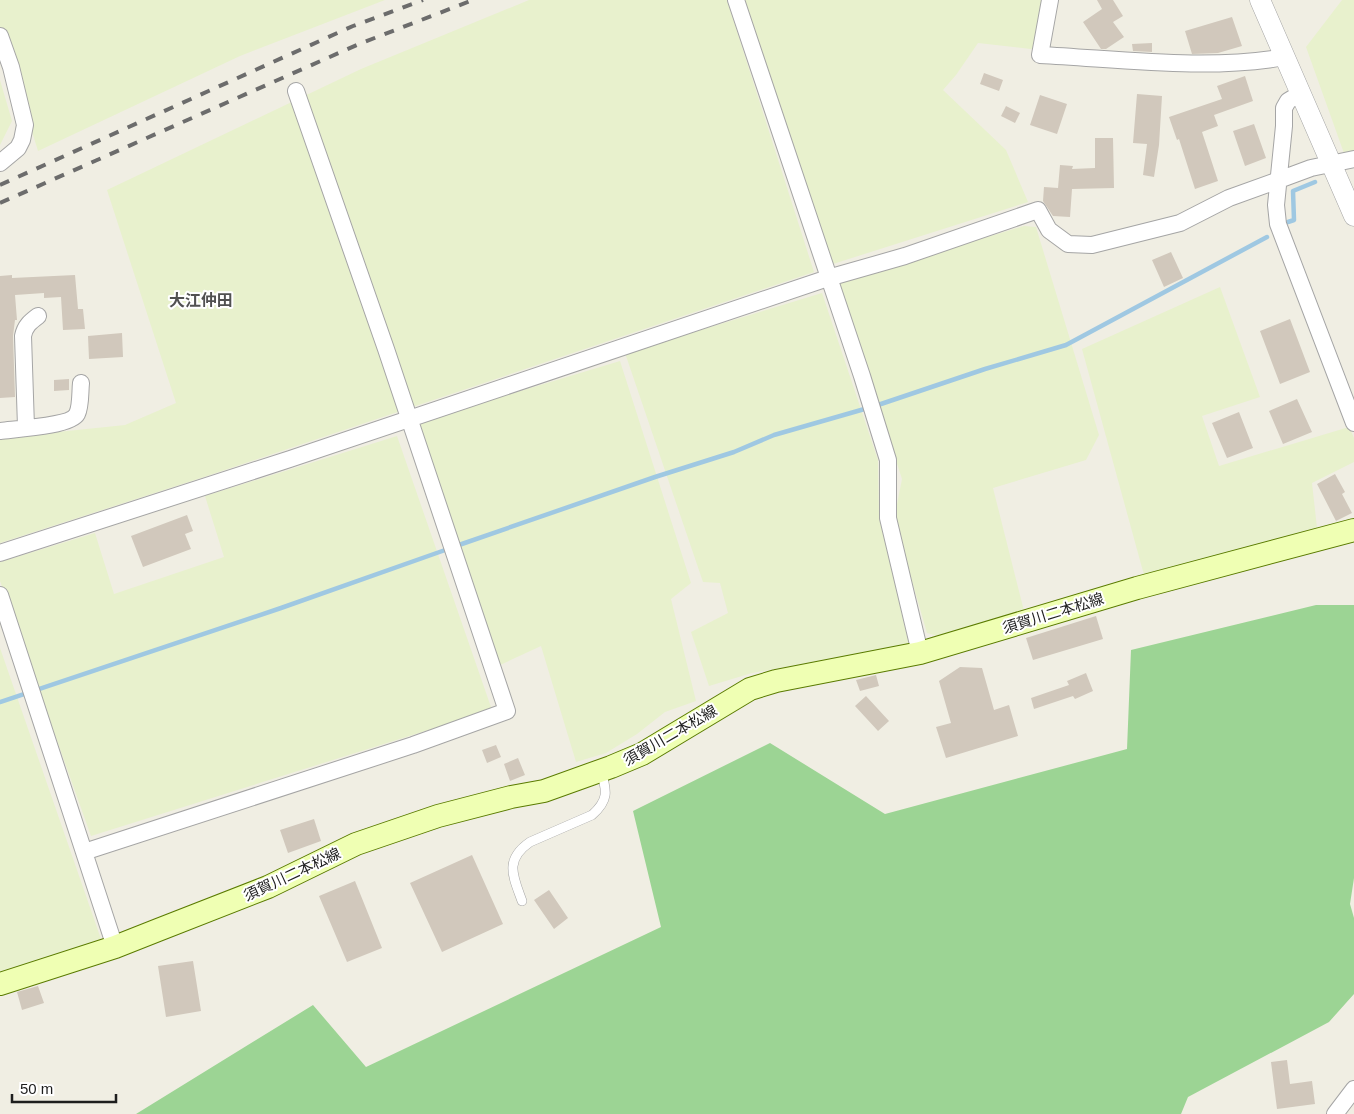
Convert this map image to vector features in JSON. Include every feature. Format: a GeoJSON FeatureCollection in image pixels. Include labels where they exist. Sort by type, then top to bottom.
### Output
{"type":"FeatureCollection","features":[{"type":"Feature","properties":{"kind":"main road","name":"須賀川二本松線"},"geometry":{"type":"LineString","coordinates":[[0,984],[115,947],[268,887],[356,844],[438,816],[511,797],[544,791],[601,771],[642,754],[750,689],[776,681],[920,653],[1137,588],[1354,530]]}},
{"type":"Feature","properties":{"kind":"street"},"geometry":{"type":"LineString","coordinates":[[736,0],[888,460],[888,518],[920,653]]}},
{"type":"Feature","properties":{"kind":"street"},"geometry":{"type":"LineString","coordinates":[[1050,0],[1040,55],[1208,64],[1285,57]]}},
{"type":"Feature","properties":{"kind":"street"},"geometry":{"type":"LineString","coordinates":[[1260,0],[1354,216]]}},
{"type":"Feature","properties":{"kind":"street"},"geometry":{"type":"LineString","coordinates":[[0,36],[11,67],[25,126],[18,148],[0,163]]}},
{"type":"Feature","properties":{"kind":"street"},"geometry":{"type":"LineString","coordinates":[[84,852],[414,745],[507,711],[409,418],[296,91]]}},
{"type":"Feature","properties":{"kind":"street"},"geometry":{"type":"LineString","coordinates":[[1301,93],[1288,101],[1284,108],[1276,205],[1278,224],[1354,423]]}},
{"type":"Feature","properties":{"kind":"street"},"geometry":{"type":"LineString","coordinates":[[0,553],[263,468],[828,278],[905,256],[1038,210],[1049,230],[1068,244],[1092,245],[1180,223],[1229,198],[1311,168],[1354,159]]}},
{"type":"Feature","properties":{"kind":"street"},"geometry":{"type":"LineString","coordinates":[[26,427],[23,336],[24,329],[30,321],[38,316]]}},
{"type":"Feature","properties":{"kind":"street"},"geometry":{"type":"LineString","coordinates":[[0,431],[55,424],[75,417],[78,412],[81,383]]}},
{"type":"Feature","properties":{"kind":"street"},"geometry":{"type":"LineString","coordinates":[[0,595],[115,947]]}},
{"type":"Feature","properties":{"kind":"street"},"geometry":{"type":"LineString","coordinates":[[1335,1114],[1354,1089]]}},
{"type":"Feature","properties":{"kind":"lane"},"geometry":{"type":"LineString","coordinates":[[522,901],[512,874],[512,861],[522,847],[530,842],[592,815],[599,809],[605,800],[606,794],[606,786],[601,771]]}},
{"type":"Feature","properties":{"kind":"green space"},"geometry":{"type":"Polygon","coordinates":[[[0,0],[385,0],[240,56],[38,151],[0,28],[0,0]]]}},
{"type":"Feature","properties":{"kind":"green space"},"geometry":{"type":"Polygon","coordinates":[[[529,0],[727,0],[814,272],[204,477],[0,543],[0,438],[125,425],[176,403],[107,190],[361,69],[529,0]]]}},
{"type":"Feature","properties":{"kind":"green space"},"geometry":{"type":"Polygon","coordinates":[[[745,0],[1045,0],[1039,50],[978,43],[943,90],[1006,150],[1028,202],[833,264],[790,143],[745,0]]]}},
{"type":"Feature","properties":{"kind":"green space"},"geometry":{"type":"Polygon","coordinates":[[[1342,0],[1354,0],[1354,154],[1345,156],[1306,47],[1342,0]]]}},
{"type":"Feature","properties":{"kind":"green space"},"geometry":{"type":"Polygon","coordinates":[[[0,80],[12,121],[0,145],[0,80]]]}},
{"type":"Feature","properties":{"kind":"green space"},"geometry":{"type":"Polygon","coordinates":[[[1024,226],[1036,227],[1099,435],[1086,460],[993,488],[1024,611],[938,636],[927,633],[894,519],[902,479],[838,282],[1024,226]]]}},
{"type":"Feature","properties":{"kind":"green space"},"geometry":{"type":"Polygon","coordinates":[[[1220,287],[1260,397],[1202,416],[1219,466],[1349,427],[1354,438],[1354,462],[1312,483],[1317,528],[1144,575],[1082,349],[1220,287]]]}},
{"type":"Feature","properties":{"kind":"green space"},"geometry":{"type":"Polygon","coordinates":[[[822,293],[878,460],[879,515],[909,645],[752,673],[709,686],[691,632],[728,613],[720,583],[703,582],[625,353],[822,293]]]}},
{"type":"Feature","properties":{"kind":"green space"},"geometry":{"type":"Polygon","coordinates":[[[620,361],[691,583],[671,599],[696,701],[665,712],[637,734],[606,753],[576,762],[541,646],[498,666],[417,422],[620,361]]]}},
{"type":"Feature","properties":{"kind":"green space"},"geometry":{"type":"Polygon","coordinates":[[[397,436],[492,710],[91,836],[0,581],[0,562],[95,533],[114,594],[224,557],[205,496],[397,436]]]}},
{"type":"Feature","properties":{"kind":"green space"},"geometry":{"type":"Polygon","coordinates":[[[1316,605],[1354,605],[1354,878],[1350,904],[1354,918],[1354,994],[1329,1022],[1188,1097],[1181,1114],[136,1114],[313,1005],[366,1067],[661,927],[633,811],[770,743],[885,814],[1127,749],[1131,650],[1316,605]]]}},
{"type":"Feature","properties":{"kind":"green space"},"geometry":{"type":"Polygon","coordinates":[[[0,648],[102,942],[0,974],[0,648]]]}},
{"type":"Feature","properties":{"kind":"building"},"geometry":{"type":"Polygon","coordinates":[[[1097,0],[1113,0],[1123,16],[1113,22],[1124,37],[1106,49],[1101,49],[1083,22],[1102,9],[1097,0]]]}},
{"type":"Feature","properties":{"kind":"building"},"geometry":{"type":"Polygon","coordinates":[[[1232,17],[1242,46],[1218,53],[1192,54],[1185,31],[1232,17]]]}},
{"type":"Feature","properties":{"kind":"building"},"geometry":{"type":"Polygon","coordinates":[[[1152,43],[1152,52],[1133,51],[1132,44],[1152,43]]]}},
{"type":"Feature","properties":{"kind":"building"},"geometry":{"type":"Polygon","coordinates":[[[984,73],[1003,80],[999,91],[980,84],[984,73]]]}},
{"type":"Feature","properties":{"kind":"building"},"geometry":{"type":"Polygon","coordinates":[[[1245,76],[1253,101],[1214,115],[1218,126],[1202,132],[1218,181],[1195,189],[1179,139],[1177,140],[1169,117],[1222,99],[1217,86],[1245,76]]]}},
{"type":"Feature","properties":{"kind":"building"},"geometry":{"type":"Polygon","coordinates":[[[1137,94],[1162,96],[1159,145],[1154,177],[1143,175],[1147,144],[1133,143],[1137,94]]]}},
{"type":"Feature","properties":{"kind":"building"},"geometry":{"type":"Polygon","coordinates":[[[1040,95],[1067,104],[1057,134],[1030,125],[1040,95]]]}},
{"type":"Feature","properties":{"kind":"building"},"geometry":{"type":"Polygon","coordinates":[[[1006,106],[1020,113],[1015,123],[1001,116],[1006,106]]]}},
{"type":"Feature","properties":{"kind":"building"},"geometry":{"type":"Polygon","coordinates":[[[1254,124],[1266,158],[1245,166],[1233,131],[1254,124]]]}},
{"type":"Feature","properties":{"kind":"building"},"geometry":{"type":"Polygon","coordinates":[[[1095,138],[1113,138],[1114,188],[1072,189],[1070,217],[1053,216],[1043,201],[1044,187],[1058,188],[1060,165],[1073,166],[1072,169],[1095,168],[1095,138]]]}},
{"type":"Feature","properties":{"kind":"building"},"geometry":{"type":"Polygon","coordinates":[[[1171,252],[1183,278],[1164,287],[1152,260],[1171,252]]]}},
{"type":"Feature","properties":{"kind":"building"},"geometry":{"type":"Polygon","coordinates":[[[12,275],[12,278],[75,275],[78,309],[83,309],[85,329],[63,330],[61,297],[44,298],[44,293],[15,295],[17,320],[15,320],[13,336],[15,397],[0,398],[0,276],[12,275]]]}},
{"type":"Feature","properties":{"kind":"building"},"geometry":{"type":"Polygon","coordinates":[[[1290,319],[1310,372],[1280,384],[1260,331],[1290,319]]]}},
{"type":"Feature","properties":{"kind":"building"},"geometry":{"type":"Polygon","coordinates":[[[122,333],[123,357],[89,359],[88,336],[122,333]]]}},
{"type":"Feature","properties":{"kind":"building"},"geometry":{"type":"Polygon","coordinates":[[[69,379],[69,390],[54,391],[54,380],[69,379]]]}},
{"type":"Feature","properties":{"kind":"building"},"geometry":{"type":"Polygon","coordinates":[[[1297,399],[1312,432],[1283,444],[1269,411],[1297,399]]]}},
{"type":"Feature","properties":{"kind":"building"},"geometry":{"type":"Polygon","coordinates":[[[1239,412],[1253,448],[1227,458],[1212,423],[1239,412]]]}},
{"type":"Feature","properties":{"kind":"building"},"geometry":{"type":"Polygon","coordinates":[[[1335,474],[1345,492],[1342,494],[1352,513],[1336,521],[1317,484],[1335,474]]]}},
{"type":"Feature","properties":{"kind":"building"},"geometry":{"type":"Polygon","coordinates":[[[187,515],[193,531],[185,534],[191,549],[143,567],[131,536],[187,515]]]}},
{"type":"Feature","properties":{"kind":"building"},"geometry":{"type":"Polygon","coordinates":[[[1096,616],[1103,639],[1033,660],[1026,638],[1096,616]]]}},
{"type":"Feature","properties":{"kind":"building"},"geometry":{"type":"Polygon","coordinates":[[[960,667],[982,668],[994,710],[1009,705],[1018,736],[946,758],[936,727],[951,723],[939,681],[960,667]]]}},
{"type":"Feature","properties":{"kind":"building"},"geometry":{"type":"Polygon","coordinates":[[[1086,673],[1093,691],[1075,699],[1073,696],[1034,709],[1031,698],[1069,685],[1067,681],[1086,673]]]}},
{"type":"Feature","properties":{"kind":"building"},"geometry":{"type":"Polygon","coordinates":[[[876,675],[879,686],[860,691],[856,680],[876,675]]]}},
{"type":"Feature","properties":{"kind":"building"},"geometry":{"type":"Polygon","coordinates":[[[866,696],[889,721],[878,731],[855,706],[866,696]]]}},
{"type":"Feature","properties":{"kind":"building"},"geometry":{"type":"Polygon","coordinates":[[[496,745],[501,757],[487,763],[482,750],[496,745]]]}},
{"type":"Feature","properties":{"kind":"building"},"geometry":{"type":"Polygon","coordinates":[[[518,758],[525,775],[510,781],[504,764],[518,758]]]}},
{"type":"Feature","properties":{"kind":"building"},"geometry":{"type":"Polygon","coordinates":[[[314,819],[321,841],[288,853],[280,830],[314,819]]]}},
{"type":"Feature","properties":{"kind":"building"},"geometry":{"type":"Polygon","coordinates":[[[472,855],[503,924],[442,952],[410,883],[472,855]]]}},
{"type":"Feature","properties":{"kind":"building"},"geometry":{"type":"Polygon","coordinates":[[[355,881],[382,948],[347,962],[319,896],[355,881]]]}},
{"type":"Feature","properties":{"kind":"building"},"geometry":{"type":"Polygon","coordinates":[[[549,890],[568,918],[554,929],[534,900],[549,890]]]}},
{"type":"Feature","properties":{"kind":"building"},"geometry":{"type":"Polygon","coordinates":[[[193,961],[201,1011],[166,1017],[158,966],[193,961]]]}},
{"type":"Feature","properties":{"kind":"building"},"geometry":{"type":"Polygon","coordinates":[[[38,986],[44,1003],[22,1010],[17,992],[38,986]]]}},
{"type":"Feature","properties":{"kind":"building"},"geometry":{"type":"Polygon","coordinates":[[[1287,1060],[1290,1084],[1312,1081],[1315,1104],[1277,1109],[1271,1062],[1287,1060]]]}},
{"type":"Feature","properties":{"kind":"waterway"},"geometry":{"type":"LineString","coordinates":[[1288,222],[1294,220],[1293,191],[1315,182]]}},
{"type":"Feature","properties":{"kind":"waterway"},"geometry":{"type":"LineString","coordinates":[[875,406],[985,369],[1066,345],[1267,237]]}},
{"type":"Feature","properties":{"kind":"waterway"},"geometry":{"type":"LineString","coordinates":[[456,546],[655,477],[734,452],[774,435],[868,408]]}},
{"type":"Feature","properties":{"kind":"waterway"},"geometry":{"type":"LineString","coordinates":[[0,702],[281,608],[448,549]]}},
{"type":"Feature","properties":{"kind":"railway"},"geometry":{"type":"LineString","coordinates":[[0,185],[353,26],[423,0]]}},
{"type":"Feature","properties":{"kind":"railway"},"geometry":{"type":"LineString","coordinates":[[0,203],[359,44],[473,0]]}},
{"type":"Feature","properties":{"kind":"district","name":"大江仲田"},"geometry":{"type":"Point","coordinates":[201,300]}}]}
